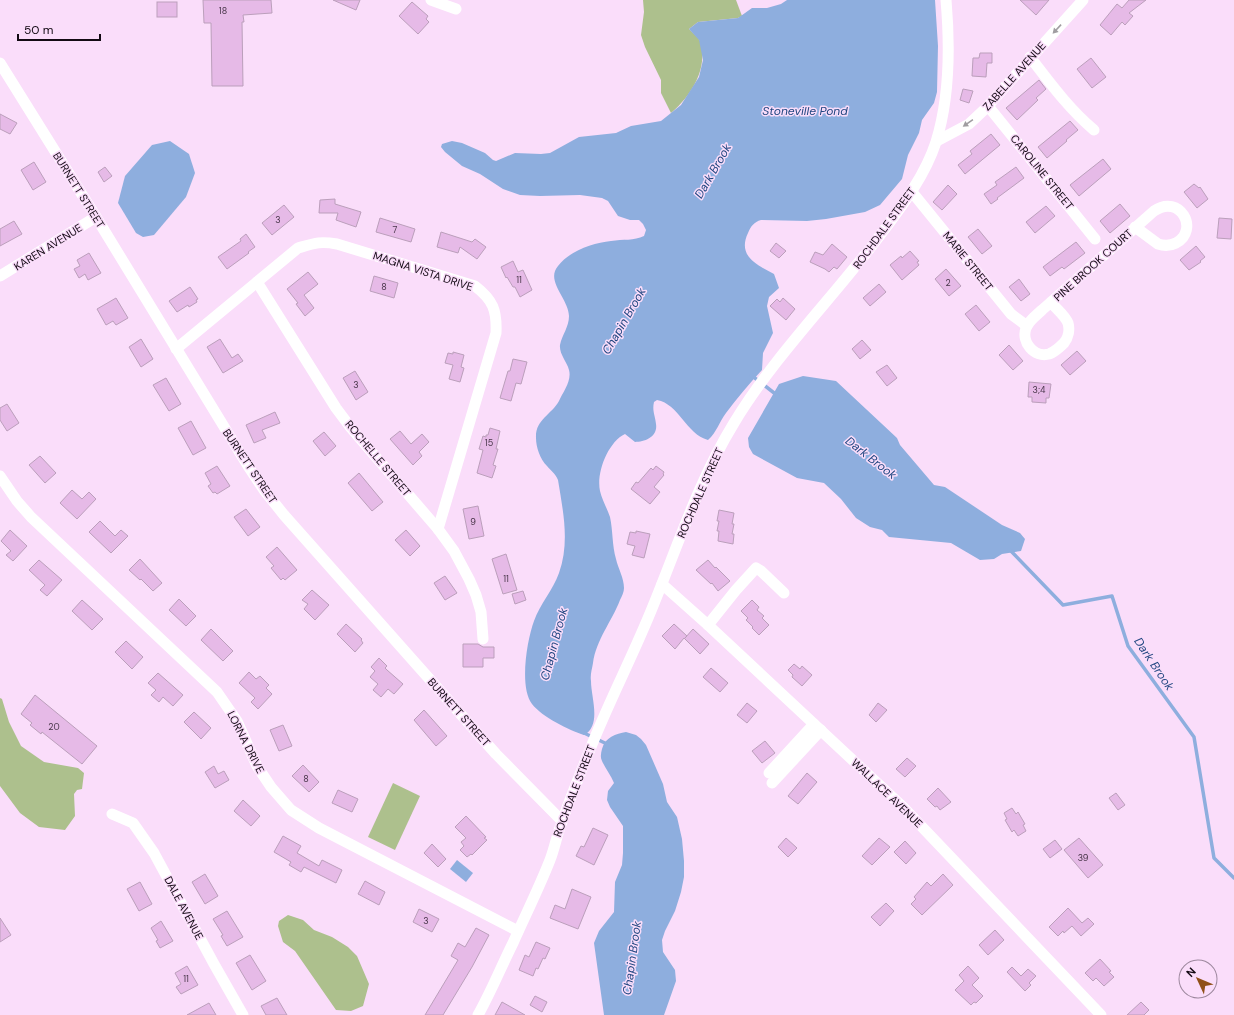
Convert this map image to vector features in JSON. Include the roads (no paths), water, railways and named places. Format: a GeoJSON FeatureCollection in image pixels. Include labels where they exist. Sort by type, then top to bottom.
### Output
{"type":"FeatureCollection","features":[{"type":"Feature","properties":{"kind":"street"},"geometry":{"type":"LineString","coordinates":[[431,0],[456,9]]}},
{"type":"Feature","properties":{"kind":"street","name":"ROCHDALE STREET"},"geometry":{"type":"LineString","coordinates":[[478,1015],[491,990],[551,858],[562,821],[597,731],[649,615],[713,461],[731,427],[760,384],[868,251],[912,192],[928,163],[937,141],[944,108],[949,64],[946,0]]}},
{"type":"Feature","properties":{"kind":"street","name":"ZABELLE AVENUE"},"geometry":{"type":"LineString","coordinates":[[937,141],[969,124],[988,106],[1030,57],[1083,0]]}},
{"type":"Feature","properties":{"kind":"street"},"geometry":{"type":"LineString","coordinates":[[1030,57],[1066,103],[1094,130]]}},
{"type":"Feature","properties":{"kind":"street","name":"BURNETT STREET"},"geometry":{"type":"LineString","coordinates":[[0,63],[248,466],[274,503],[496,754],[562,821]]}},
{"type":"Feature","properties":{"kind":"street","name":"CAROLINE STREET"},"geometry":{"type":"LineString","coordinates":[[988,106],[1095,239]]}},
{"type":"Feature","properties":{"kind":"street","name":"MARIE STREET"},"geometry":{"type":"LineString","coordinates":[[912,192],[1011,314],[1027,326]]}},
{"type":"Feature","properties":{"kind":"street","name":"PINE BROOK COURT"},"geometry":{"type":"LineString","coordinates":[[1051,302],[1066,319],[1069,326],[1068,334],[1062,345],[1050,354],[1034,352],[1028,346],[1025,338],[1027,326],[1051,302],[1135,227],[1154,211],[1165,206],[1178,209],[1184,215],[1187,223],[1184,236],[1178,242],[1170,245],[1158,244],[1135,227]]}},
{"type":"Feature","properties":{"kind":"street","name":"KAREN AVENUE"},"geometry":{"type":"LineString","coordinates":[[0,276],[96,217]]}},
{"type":"Feature","properties":{"kind":"street","name":"MAGNA VISTA DRIVE"},"geometry":{"type":"LineString","coordinates":[[176,348],[298,248],[316,242],[326,242],[475,286],[490,300],[496,315],[496,333],[438,529]]}},
{"type":"Feature","properties":{"kind":"street","name":"ROCHELLE STREET"},"geometry":{"type":"LineString","coordinates":[[257,282],[338,411],[438,529],[461,563],[476,595],[481,612],[484,639]]}},
{"type":"Feature","properties":{"kind":"street","name":"LORNA DRIVE"},"geometry":{"type":"LineString","coordinates":[[0,476],[17,502],[31,517],[216,692],[237,721],[257,766],[275,792],[291,810],[319,828],[518,931]]}},
{"type":"Feature","properties":{"kind":"street"},"geometry":{"type":"LineString","coordinates":[[708,625],[756,568],[784,593]]}},
{"type":"Feature","properties":{"kind":"street","name":"WALLACE AVENUE"},"geometry":{"type":"LineString","coordinates":[[662,584],[904,808],[1101,1015]]}},
{"type":"Feature","properties":{"kind":"street"},"geometry":{"type":"LineString","coordinates":[[771,778],[817,727]]}},
{"type":"Feature","properties":{"kind":"street","name":"DALE AVENUE"},"geometry":{"type":"LineString","coordinates":[[112,814],[133,823],[154,853],[243,1015]]}},
{"type":"Feature","properties":{"kind":"water","name":"Stoneville Pond"},"geometry":{"type":"Polygon","coordinates":[[[787,0],[935,0],[938,46],[937,92],[934,103],[922,120],[919,133],[908,155],[902,179],[880,205],[865,212],[826,219],[807,221],[761,220],[752,226],[745,241],[747,254],[755,263],[774,274],[779,288],[769,297],[767,306],[773,333],[763,353],[762,370],[730,407],[711,437],[708,440],[700,437],[671,407],[657,400],[653,405],[656,429],[653,435],[647,440],[635,442],[625,434],[613,444],[609,451],[602,467],[599,484],[602,498],[610,517],[615,554],[624,584],[624,590],[617,608],[597,646],[591,672],[591,688],[594,711],[593,725],[584,735],[556,722],[536,709],[528,696],[525,675],[531,629],[559,573],[565,538],[562,503],[558,480],[540,456],[536,438],[538,427],[556,406],[567,386],[570,374],[560,348],[562,338],[568,324],[568,310],[554,278],[558,266],[568,256],[575,252],[604,242],[640,238],[644,236],[646,230],[639,220],[630,220],[618,216],[608,201],[602,198],[580,195],[520,195],[503,189],[480,174],[462,166],[441,147],[442,144],[452,141],[462,143],[485,153],[496,161],[515,153],[550,153],[579,137],[616,133],[631,126],[661,121],[681,105],[699,77],[703,60],[699,40],[689,29],[698,22],[738,18],[752,8],[767,8],[781,4],[787,0]]]}},
{"type":"Feature","properties":{"kind":"water"},"geometry":{"type":"Polygon","coordinates":[[[170,141],[189,154],[195,173],[186,197],[154,235],[143,237],[136,233],[118,203],[125,176],[152,145],[170,141]]]}},
{"type":"Feature","properties":{"kind":"water"},"geometry":{"type":"Polygon","coordinates":[[[803,376],[836,381],[897,438],[900,445],[934,485],[945,487],[1002,525],[1020,533],[1025,539],[1021,551],[1002,554],[994,559],[980,560],[951,543],[889,537],[882,530],[870,527],[856,518],[841,499],[824,483],[797,478],[753,454],[749,447],[748,438],[779,384],[803,376]]]}},
{"type":"Feature","properties":{"kind":"water"},"geometry":{"type":"Polygon","coordinates":[[[626,732],[636,735],[646,745],[663,784],[667,802],[677,817],[682,839],[684,877],[675,911],[662,940],[663,952],[675,970],[676,981],[664,1015],[604,1015],[594,943],[599,931],[614,912],[615,882],[622,865],[623,853],[623,826],[607,800],[608,791],[614,783],[602,761],[601,754],[603,745],[608,739],[626,732]]]}},
{"type":"Feature","properties":{"kind":"water"},"geometry":{"type":"Polygon","coordinates":[[[457,860],[473,873],[466,882],[450,869],[457,860]]]}},
{"type":"Feature","properties":{"kind":"waterway","name":"Dark Brook"},"geometry":{"type":"LineString","coordinates":[[751,375],[778,396]]}},
{"type":"Feature","properties":{"kind":"waterway","name":"Dark Brook"},"geometry":{"type":"LineString","coordinates":[[1009,549],[1063,605],[1112,596],[1128,646],[1194,737],[1214,858],[1234,878]]}},
{"type":"Feature","properties":{"kind":"waterway","name":"Chapin Brook"},"geometry":{"type":"LineString","coordinates":[[582,732],[609,745]]}}]}
